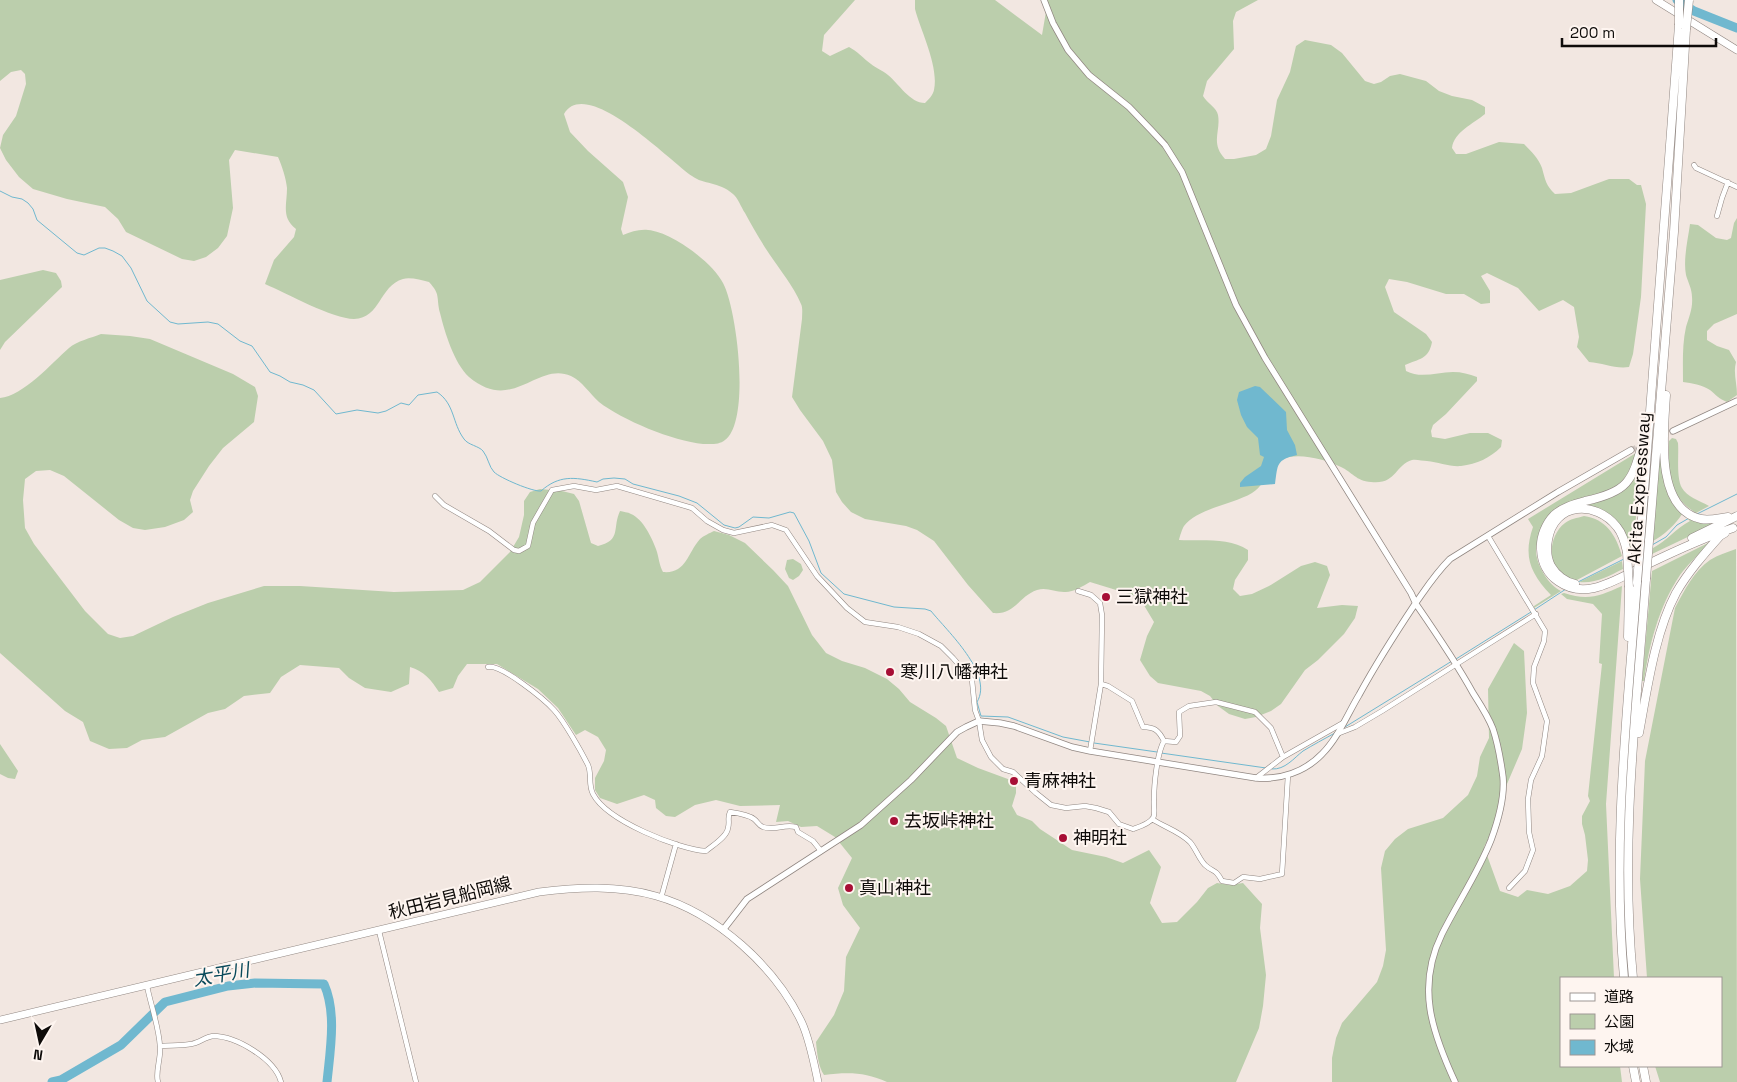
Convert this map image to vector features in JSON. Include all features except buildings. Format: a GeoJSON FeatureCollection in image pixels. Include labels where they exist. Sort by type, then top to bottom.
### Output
{"type":"FeatureCollection","features":[{"type":"Feature","properties":{"kind":"highway","name":"Akita Expressway"},"geometry":{"type":"LineString","coordinates":[[1624,977],[1618,872],[1620,811],[1680,0]]}},
{"type":"Feature","properties":{"kind":"highway","name":"Akita Expressway"},"geometry":{"type":"LineString","coordinates":[[1633,977],[1627,872],[1632,772],[1665,355],[1689,0]]}},
{"type":"Feature","properties":{"kind":"highway"},"geometry":{"type":"LineString","coordinates":[[1665,355],[1664,451],[1669,487],[1683,509],[1700,519],[1712,520],[1737,515]]}},
{"type":"Feature","properties":{"kind":"highway"},"geometry":{"type":"LineString","coordinates":[[1649,422],[1638,460],[1624,486],[1614,493],[1561,509],[1546,526],[1540,549],[1548,572],[1559,583],[1568,587],[1580,589],[1594,588],[1613,581],[1698,540],[1735,527]]}},
{"type":"Feature","properties":{"kind":"highway"},"geometry":{"type":"LineString","coordinates":[[1628,702],[1629,587],[1627,552],[1619,528],[1599,511],[1589,508],[1577,508],[1560,517],[1549,535],[1546,549],[1548,561],[1554,572],[1572,583],[1587,584],[1612,576],[1737,515]]}},
{"type":"Feature","properties":{"kind":"highway"},"geometry":{"type":"LineString","coordinates":[[1632,772],[1649,675],[1665,618],[1675,594],[1691,569],[1720,536],[1735,527]]}},
{"type":"Feature","properties":{"kind":"highway"},"geometry":{"type":"LineString","coordinates":[[1632,1067],[1636,1082]]}},
{"type":"Feature","properties":{"kind":"highway"},"geometry":{"type":"LineString","coordinates":[[1643,1067],[1646,1082]]}},
{"type":"Feature","properties":{"kind":"main road"},"geometry":{"type":"LineString","coordinates":[[1656,0],[1737,50]]}},
{"type":"Feature","properties":{"kind":"main road","name":"秋田岩見船岡線"},"geometry":{"type":"LineString","coordinates":[[0,1020],[509,899],[574,888],[625,890],[661,898],[700,915],[755,957],[782,988],[802,1024],[818,1082]]}},
{"type":"Feature","properties":{"kind":"street"},"geometry":{"type":"LineString","coordinates":[[1044,0],[1068,50],[1089,75],[1129,107],[1152,130],[1165,145],[1182,172],[1236,305],[1265,358],[1416,604],[1456,664],[1487,716],[1493,730],[1500,762],[1503,791],[1500,810],[1486,853],[1442,933],[1434,952],[1430,970],[1429,1007],[1432,1021],[1439,1046],[1455,1082]]}},
{"type":"Feature","properties":{"kind":"street"},"geometry":{"type":"LineString","coordinates":[[1694,165],[1696,168],[1737,187]]}},
{"type":"Feature","properties":{"kind":"street"},"geometry":{"type":"LineString","coordinates":[[1717,216],[1728,182]]}},
{"type":"Feature","properties":{"kind":"street"},"geometry":{"type":"LineString","coordinates":[[1672,431],[1737,401]]}},
{"type":"Feature","properties":{"kind":"street"},"geometry":{"type":"LineString","coordinates":[[722,930],[747,899],[861,825],[878,812],[957,732],[980,722],[988,721],[1014,726],[1072,747],[1090,751],[1159,760],[1256,778],[1288,775],[1302,769],[1322,754],[1337,734],[1393,639],[1436,573],[1450,559],[1558,492],[1631,450]]}},
{"type":"Feature","properties":{"kind":"street"},"geometry":{"type":"LineString","coordinates":[[435,496],[444,505],[489,531],[519,552],[528,546],[532,523],[548,495],[555,489],[574,486],[596,490],[617,486],[683,504],[692,508],[723,530],[734,533],[772,525],[786,530],[817,576],[847,608],[861,619],[866,622],[898,627],[919,634],[942,646],[953,658],[972,680],[975,710],[980,722],[982,740],[991,757],[1004,769],[1013,772],[1051,805],[1066,808],[1085,806],[1096,808],[1109,812],[1119,824],[1132,829],[1152,819],[1159,760],[1164,741],[1160,732],[1151,727],[1143,727],[1132,701],[1108,686],[1101,684]]}},
{"type":"Feature","properties":{"kind":"street"},"geometry":{"type":"LineString","coordinates":[[1488,536],[1545,631],[1544,641],[1534,667],[1533,683],[1547,721],[1542,756],[1531,780],[1528,799],[1529,832],[1533,850],[1525,871],[1509,888]]}},
{"type":"Feature","properties":{"kind":"street"},"geometry":{"type":"LineString","coordinates":[[1078,591],[1091,595],[1100,604],[1102,615],[1101,684],[1090,751]]}},
{"type":"Feature","properties":{"kind":"street"},"geometry":{"type":"LineString","coordinates":[[1337,734],[1354,727],[1382,711],[1536,614]]}},
{"type":"Feature","properties":{"kind":"street"},"geometry":{"type":"LineString","coordinates":[[488,667],[492,666],[507,672],[554,711],[589,766],[589,780],[594,794],[609,812],[632,826],[676,844],[694,850],[706,851],[726,833],[729,827],[728,816],[730,812],[753,818],[760,826],[766,828],[788,825],[796,827],[798,832],[813,841],[821,851]]}},
{"type":"Feature","properties":{"kind":"street"},"geometry":{"type":"LineString","coordinates":[[1164,741],[1176,742],[1180,736],[1179,712],[1190,706],[1216,702],[1255,712],[1271,728],[1283,757]]}},
{"type":"Feature","properties":{"kind":"street"},"geometry":{"type":"LineString","coordinates":[[1256,778],[1283,757],[1342,723]]}},
{"type":"Feature","properties":{"kind":"street"},"geometry":{"type":"LineString","coordinates":[[1152,819],[1188,840],[1206,866],[1217,872],[1222,881],[1234,883],[1243,877],[1260,879],[1282,874],[1288,775]]}},
{"type":"Feature","properties":{"kind":"street"},"geometry":{"type":"LineString","coordinates":[[661,898],[676,844]]}},
{"type":"Feature","properties":{"kind":"street"},"geometry":{"type":"LineString","coordinates":[[380,930],[416,1082]]}},
{"type":"Feature","properties":{"kind":"street"},"geometry":{"type":"LineString","coordinates":[[147,986],[160,1046],[158,1082]]}},
{"type":"Feature","properties":{"kind":"street"},"geometry":{"type":"LineString","coordinates":[[160,1046],[190,1044],[215,1036],[228,1039],[237,1042],[266,1059],[274,1068],[281,1082]]}},
{"type":"Feature","properties":{"kind":"green space"},"geometry":{"type":"Polygon","coordinates":[[[0,0],[855,0],[824,35],[822,51],[830,56],[849,47],[888,75],[914,100],[925,103],[934,90],[934,70],[915,9],[915,0],[995,0],[1042,35],[1048,0],[1258,0],[1236,12],[1233,21],[1234,49],[1207,81],[1203,96],[1217,112],[1219,121],[1218,148],[1225,159],[1256,155],[1266,149],[1271,136],[1277,100],[1290,72],[1296,46],[1305,40],[1331,45],[1342,53],[1365,81],[1374,84],[1390,76],[1400,74],[1426,81],[1439,91],[1452,96],[1472,100],[1485,107],[1485,114],[1456,137],[1452,148],[1456,154],[1466,154],[1499,142],[1524,144],[1539,161],[1545,179],[1555,194],[1571,193],[1609,179],[1629,179],[1637,185],[1641,185],[1646,204],[1641,297],[1633,354],[1629,367],[1589,362],[1577,347],[1579,337],[1574,307],[1563,300],[1539,311],[1518,288],[1487,273],[1481,276],[1490,291],[1490,303],[1481,304],[1464,294],[1446,294],[1407,282],[1389,279],[1385,287],[1394,312],[1426,334],[1432,342],[1431,348],[1426,355],[1419,360],[1405,365],[1406,371],[1417,375],[1456,372],[1477,377],[1477,381],[1433,425],[1432,437],[1445,439],[1470,433],[1488,433],[1502,440],[1501,447],[1483,460],[1461,466],[1412,460],[1402,466],[1386,481],[1379,482],[1362,480],[1345,469],[1323,460],[1302,456],[1289,457],[1277,463],[1252,493],[1198,515],[1184,526],[1179,540],[1224,541],[1248,550],[1248,560],[1235,580],[1233,589],[1240,596],[1252,594],[1301,566],[1315,562],[1327,566],[1330,575],[1317,608],[1342,605],[1358,606],[1355,618],[1344,634],[1305,670],[1281,704],[1271,711],[1245,719],[1229,714],[1218,706],[1210,696],[1201,691],[1158,683],[1150,676],[1140,660],[1147,636],[1154,622],[1139,597],[1090,582],[1067,592],[1037,590],[1007,611],[993,613],[968,585],[934,541],[917,530],[906,526],[865,519],[851,512],[836,492],[832,460],[823,441],[792,397],[802,319],[802,307],[794,290],[733,194],[722,187],[701,181],[692,176],[628,125],[608,113],[590,105],[575,105],[564,114],[570,132],[623,182],[628,197],[621,229],[623,235],[638,230],[648,230],[658,232],[680,242],[701,258],[718,275],[728,296],[737,339],[739,364],[738,411],[733,429],[725,440],[720,443],[703,444],[691,442],[648,429],[609,409],[599,402],[575,378],[559,373],[547,375],[512,389],[499,390],[485,387],[469,377],[459,364],[447,338],[437,293],[429,282],[409,278],[403,279],[389,288],[370,313],[354,319],[334,315],[265,284],[274,260],[294,237],[296,229],[288,220],[286,210],[287,188],[284,172],[278,157],[235,150],[229,160],[233,208],[227,236],[218,248],[206,257],[194,261],[182,259],[126,232],[118,219],[105,207],[33,189],[19,177],[6,160],[0,148],[3,135],[16,116],[26,84],[25,74],[21,70],[11,72],[0,81],[0,0]]]}},
{"type":"Feature","properties":{"kind":"green space"},"geometry":{"type":"Polygon","coordinates":[[[1737,218],[1737,314],[1714,324],[1707,331],[1707,340],[1729,350],[1736,362],[1737,395],[1727,402],[1704,387],[1683,382],[1684,341],[1692,301],[1685,269],[1685,256],[1690,224],[1698,225],[1716,238],[1727,240],[1731,238],[1737,218]]]}},
{"type":"Feature","properties":{"kind":"green space"},"geometry":{"type":"Polygon","coordinates":[[[43,270],[56,273],[62,287],[5,342],[0,350],[0,280],[43,270]]]}},
{"type":"Feature","properties":{"kind":"green space"},"geometry":{"type":"Polygon","coordinates":[[[101,334],[150,339],[233,374],[255,387],[258,396],[254,422],[223,448],[193,491],[190,500],[193,512],[184,520],[165,527],[145,530],[133,528],[119,520],[64,476],[50,470],[36,471],[25,479],[23,500],[25,528],[34,544],[85,611],[108,634],[120,638],[133,636],[208,603],[264,586],[300,586],[394,592],[463,590],[480,582],[510,552],[519,537],[524,515],[524,501],[530,492],[540,489],[574,494],[579,501],[591,543],[598,546],[606,543],[613,537],[620,511],[635,516],[643,524],[652,540],[663,572],[677,570],[685,562],[700,539],[705,536],[714,531],[729,535],[745,543],[788,586],[812,635],[826,653],[887,679],[910,702],[946,726],[957,758],[1016,782],[1016,793],[1012,806],[1017,815],[1032,821],[1040,829],[1072,850],[1106,857],[1123,863],[1149,850],[1161,867],[1150,903],[1162,923],[1177,922],[1208,888],[1217,883],[1230,885],[1243,883],[1262,904],[1260,928],[1266,975],[1259,1028],[1236,1082],[887,1082],[871,1076],[856,1074],[824,1075],[819,1063],[816,1042],[834,1015],[844,991],[846,957],[860,928],[843,905],[838,888],[852,858],[835,837],[817,826],[801,827],[788,821],[776,822],[780,805],[740,806],[716,800],[695,805],[675,817],[666,816],[656,808],[655,800],[644,795],[617,804],[600,798],[595,790],[595,778],[604,761],[606,750],[598,737],[585,730],[576,735],[558,708],[538,689],[497,664],[467,664],[458,676],[453,688],[439,692],[427,676],[410,667],[409,684],[391,692],[365,688],[349,678],[339,668],[300,665],[281,677],[270,693],[244,696],[225,709],[208,713],[165,737],[142,740],[127,748],[109,749],[90,741],[83,722],[65,711],[0,653],[0,398],[9,396],[37,378],[72,346],[101,334]]]}},
{"type":"Feature","properties":{"kind":"green space"},"geometry":{"type":"Polygon","coordinates":[[[1672,438],[1676,439],[1678,443],[1678,472],[1682,488],[1690,496],[1709,506],[1696,513],[1679,498],[1671,482],[1669,472],[1669,441],[1672,438]]]}},
{"type":"Feature","properties":{"kind":"green space"},"geometry":{"type":"Polygon","coordinates":[[[1659,446],[1661,446],[1670,496],[1704,522],[1715,524],[1652,554],[1653,548],[1690,521],[1682,514],[1669,529],[1653,541],[1659,446]]]}},
{"type":"Feature","properties":{"kind":"green space"},"geometry":{"type":"Polygon","coordinates":[[[1636,453],[1628,473],[1618,485],[1604,493],[1574,502],[1539,539],[1536,545],[1536,552],[1541,568],[1550,582],[1561,591],[1534,608],[1534,606],[1551,595],[1538,579],[1530,564],[1529,547],[1533,527],[1528,519],[1636,453]]]}},
{"type":"Feature","properties":{"kind":"green space"},"geometry":{"type":"Polygon","coordinates":[[[1638,470],[1640,471],[1633,551],[1631,551],[1619,525],[1580,506],[1606,498],[1620,491],[1638,470]]]}},
{"type":"Feature","properties":{"kind":"green space"},"geometry":{"type":"Polygon","coordinates":[[[1584,516],[1604,524],[1609,529],[1617,541],[1622,556],[1575,581],[1564,576],[1554,564],[1552,557],[1553,542],[1560,528],[1565,523],[1584,516]]]}},
{"type":"Feature","properties":{"kind":"green space"},"geometry":{"type":"Polygon","coordinates":[[[1708,543],[1680,575],[1666,600],[1656,626],[1644,681],[1642,681],[1652,571],[1708,543]]]}},
{"type":"Feature","properties":{"kind":"green space"},"geometry":{"type":"Polygon","coordinates":[[[1736,549],[1737,1082],[1660,1082],[1655,1067],[1722,1067],[1722,977],[1647,977],[1640,879],[1645,761],[1675,608],[1699,570],[1716,557],[1736,549]]]}},
{"type":"Feature","properties":{"kind":"green space"},"geometry":{"type":"Polygon","coordinates":[[[793,559],[801,564],[803,570],[793,580],[789,578],[785,569],[787,560],[793,559]]]}},
{"type":"Feature","properties":{"kind":"green space"},"geometry":{"type":"Polygon","coordinates":[[[1622,561],[1623,569],[1596,581],[1579,582],[1622,561]]]}},
{"type":"Feature","properties":{"kind":"green space"},"geometry":{"type":"Polygon","coordinates":[[[1622,586],[1606,804],[1614,977],[1560,977],[1560,1067],[1620,1067],[1622,1082],[1332,1082],[1332,1058],[1336,1038],[1342,1023],[1377,982],[1383,966],[1386,950],[1381,868],[1385,851],[1395,839],[1408,829],[1443,818],[1468,795],[1477,776],[1480,757],[1489,738],[1488,689],[1514,643],[1524,651],[1527,713],[1522,749],[1501,798],[1493,829],[1484,847],[1500,891],[1518,897],[1527,890],[1548,894],[1570,886],[1587,871],[1588,860],[1582,816],[1590,801],[1588,796],[1602,664],[1599,663],[1602,614],[1593,604],[1567,599],[1561,594],[1587,597],[1622,586]]]}},
{"type":"Feature","properties":{"kind":"green space"},"geometry":{"type":"Polygon","coordinates":[[[0,744],[18,771],[15,779],[0,774],[0,744]]]}},
{"type":"Feature","properties":{"kind":"water"},"geometry":{"type":"Polygon","coordinates":[[[1255,386],[1260,387],[1286,412],[1287,430],[1295,445],[1297,455],[1285,459],[1279,464],[1275,484],[1240,487],[1240,483],[1245,477],[1261,466],[1264,457],[1260,455],[1258,438],[1247,427],[1241,415],[1237,400],[1239,392],[1255,386]]]}},
{"type":"Feature","properties":{"kind":"waterway"},"geometry":{"type":"LineString","coordinates":[[1677,0],[1694,11],[1737,28]]}},
{"type":"Feature","properties":{"kind":"waterway"},"geometry":{"type":"LineString","coordinates":[[0,191],[28,203],[33,209],[37,220],[77,253],[84,255],[99,248],[105,248],[122,256],[131,268],[147,301],[170,322],[178,324],[208,322],[218,324],[240,341],[252,346],[270,372],[290,382],[314,390],[336,414],[357,410],[378,413],[401,403],[409,405],[418,395],[437,392],[447,402],[464,439],[483,451],[494,472],[524,487],[541,491],[554,482],[567,479],[574,478],[597,482],[603,479],[625,479],[633,484],[679,496],[697,503],[724,525],[735,528],[753,517],[769,518],[790,512],[794,513],[809,541],[821,573],[844,594],[894,607],[931,611],[957,641],[974,666],[981,691],[977,702],[981,716],[1008,717],[1063,737],[1090,742]]}},
{"type":"Feature","properties":{"kind":"waterway"},"geometry":{"type":"LineString","coordinates":[[1697,514],[1737,494]]}},
{"type":"Feature","properties":{"kind":"waterway"},"geometry":{"type":"LineString","coordinates":[[1652,545],[1666,537],[1677,525],[1691,517]]}},
{"type":"Feature","properties":{"kind":"waterway"},"geometry":{"type":"LineString","coordinates":[[1578,582],[1624,559]]}},
{"type":"Feature","properties":{"kind":"waterway"},"geometry":{"type":"LineString","coordinates":[[1534,610],[1566,589]]}},
{"type":"Feature","properties":{"kind":"waterway"},"geometry":{"type":"LineString","coordinates":[[1456,659],[1531,612]]}},
{"type":"Feature","properties":{"kind":"waterway"},"geometry":{"type":"LineString","coordinates":[[1345,727],[1452,661]]}},
{"type":"Feature","properties":{"kind":"waterway"},"geometry":{"type":"LineString","coordinates":[[1272,769],[1285,766],[1303,751],[1335,733]]}},
{"type":"Feature","properties":{"kind":"waterway"},"geometry":{"type":"LineString","coordinates":[[1094,743],[1157,752]]}},
{"type":"Feature","properties":{"kind":"waterway"},"geometry":{"type":"LineString","coordinates":[[1161,753],[1266,768]]}},
{"type":"Feature","properties":{"kind":"waterway","name":"太平川"},"geometry":{"type":"LineString","coordinates":[[52,1082],[61,1080],[121,1045],[165,1002],[228,986],[255,983],[324,984],[328,995],[331,1020],[331,1045],[327,1082]]}},
{"type":"Feature","properties":{"kind":"tunnel"},"geometry":{"type":"LineString","coordinates":[[1631,450],[1673,431]]}},
{"type":"Feature","properties":{"kind":"place","name":"三獄神社"},"geometry":{"type":"Point","coordinates":[1106,597]}},
{"type":"Feature","properties":{"kind":"place","name":"寒川八幡神社"},"geometry":{"type":"Point","coordinates":[890,672]}},
{"type":"Feature","properties":{"kind":"place","name":"青麻神社"},"geometry":{"type":"Point","coordinates":[1014,781]}},
{"type":"Feature","properties":{"kind":"place","name":"去坂峠神社"},"geometry":{"type":"Point","coordinates":[894,821]}},
{"type":"Feature","properties":{"kind":"place","name":"神明社"},"geometry":{"type":"Point","coordinates":[1063,838]}},
{"type":"Feature","properties":{"kind":"place","name":"真山神社"},"geometry":{"type":"Point","coordinates":[849,888]}}]}
